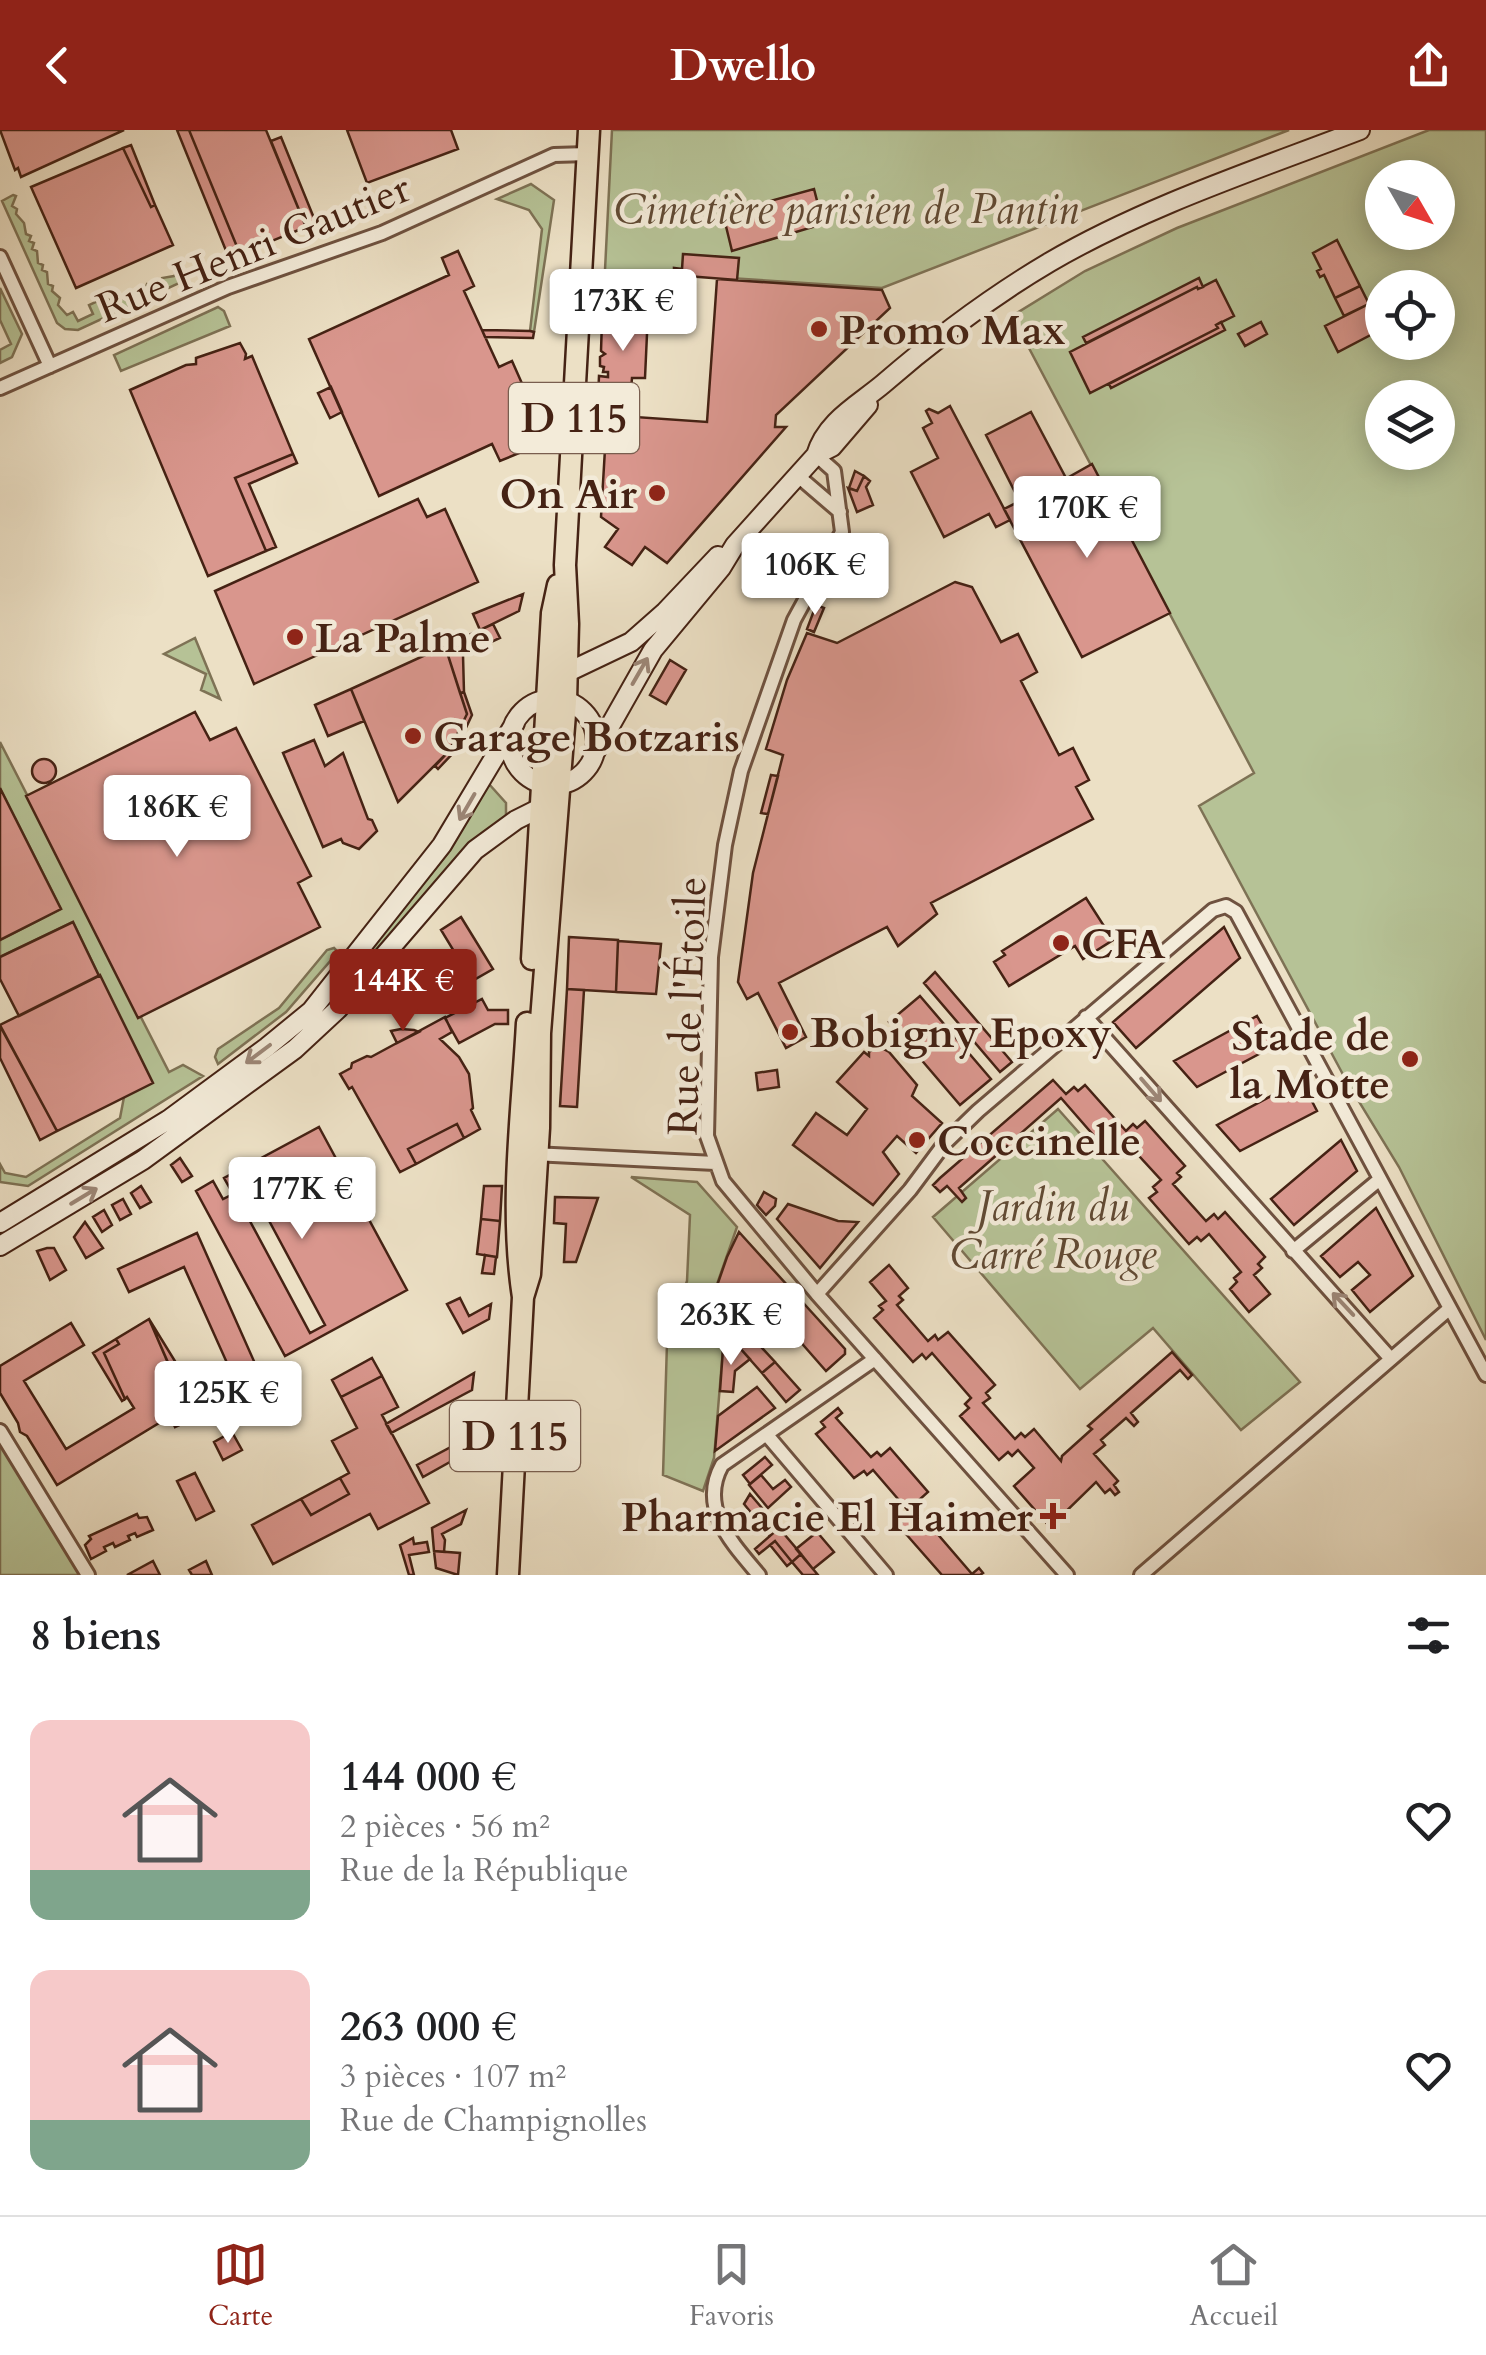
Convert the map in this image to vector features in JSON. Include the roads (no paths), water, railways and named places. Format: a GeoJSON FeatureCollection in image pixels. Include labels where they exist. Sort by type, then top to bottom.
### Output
{"type":"FeatureCollection","features":[{"type":"Feature","properties":{"kind":"main road","name":"D 115"},"geometry":{"type":"LineString","coordinates":[[556,700],[566,673],[565,565],[589,130]]}},
{"type":"Feature","properties":{"kind":"main road"},"geometry":{"type":"LineString","coordinates":[[514,723],[510,741],[514,760],[525,775],[551,786],[576,778],[593,756],[653,650],[735,546],[816,455],[843,436],[880,387],[960,320],[1052,261],[1111,230],[1360,130]]}},
{"type":"Feature","properties":{"kind":"main road"},"geometry":{"type":"LineString","coordinates":[[566,673],[631,642],[665,612],[713,558],[735,546]]}},
{"type":"Feature","properties":{"kind":"main road","name":"D 115"},"geometry":{"type":"LineString","coordinates":[[528,1154],[540,1033],[556,700],[552,613],[565,565]]}},
{"type":"Feature","properties":{"kind":"main road"},"geometry":{"type":"LineString","coordinates":[[2,1231],[168,1120],[312,1011],[442,846],[514,723],[528,708],[556,700],[582,710],[593,724],[597,742],[593,756]]}},
{"type":"Feature","properties":{"kind":"main road","name":"D 115"},"geometry":{"type":"LineString","coordinates":[[508,1575],[523,1297],[530,1274],[528,1154],[540,808],[551,786]]}},
{"type":"Feature","properties":{"kind":"main road"},"geometry":{"type":"LineString","coordinates":[[2,1231],[143,1160],[295,1049],[338,1010],[475,850],[540,808]]}},
{"type":"Feature","properties":{"kind":"street","name":"Rue Henri Gautier"},"geometry":{"type":"LineString","coordinates":[[0,388],[223,289],[382,232],[554,154],[588,154]]}},
{"type":"Feature","properties":{"kind":"street"},"geometry":{"type":"LineString","coordinates":[[0,257],[50,366]]}},
{"type":"Feature","properties":{"kind":"street","name":"Rue de l'Étoile"},"geometry":{"type":"LineString","coordinates":[[816,455],[834,471],[840,538],[807,592],[761,708],[741,771],[725,846],[711,958],[708,1136],[723,1182],[816,1294],[1067,1575]]}},
{"type":"Feature","properties":{"kind":"street"},"geometry":{"type":"LineString","coordinates":[[798,476],[840,512]]}},
{"type":"Feature","properties":{"kind":"street"},"geometry":{"type":"LineString","coordinates":[[816,1294],[910,1190],[945,1143],[1086,1016],[1213,910],[1226,906],[1236,912],[1486,1375]]}},
{"type":"Feature","properties":{"kind":"street"},"geometry":{"type":"LineString","coordinates":[[1086,1016],[1391,1359]]}},
{"type":"Feature","properties":{"kind":"street"},"geometry":{"type":"LineString","coordinates":[[528,1154],[715,1163]]}},
{"type":"Feature","properties":{"kind":"street"},"geometry":{"type":"LineString","coordinates":[[1293,1251],[1380,1180]]}},
{"type":"Feature","properties":{"kind":"street"},"geometry":{"type":"LineString","coordinates":[[1141,1575],[1449,1309]]}},
{"type":"Feature","properties":{"kind":"street"},"geometry":{"type":"LineString","coordinates":[[759,1575],[727,1537],[717,1518],[713,1492],[722,1465],[875,1359]]}},
{"type":"Feature","properties":{"kind":"street"},"geometry":{"type":"LineString","coordinates":[[0,1431],[88,1575]]}},
{"type":"Feature","properties":{"kind":"street"},"geometry":{"type":"LineString","coordinates":[[767,1435],[886,1575]]}},
{"type":"Feature","properties":{"kind":"place","name":"Promo Max"},"geometry":{"type":"Point","coordinates":[819,329]}},
{"type":"Feature","properties":{"kind":"place","name":"On Air"},"geometry":{"type":"Point","coordinates":[657,493]}},
{"type":"Feature","properties":{"kind":"place","name":"La Palme"},"geometry":{"type":"Point","coordinates":[295,637]}},
{"type":"Feature","properties":{"kind":"place","name":"Garage Botzaris"},"geometry":{"type":"Point","coordinates":[413,736]}},
{"type":"Feature","properties":{"kind":"place","name":"CFA"},"geometry":{"type":"Point","coordinates":[1061,943]}},
{"type":"Feature","properties":{"kind":"place","name":"Bobigny Epoxy"},"geometry":{"type":"Point","coordinates":[790,1032]}},
{"type":"Feature","properties":{"kind":"place","name":"Stade de la Motte"},"geometry":{"type":"Point","coordinates":[1410,1059]}},
{"type":"Feature","properties":{"kind":"place","name":"Coccinelle"},"geometry":{"type":"Point","coordinates":[917,1140]}},
{"type":"Feature","properties":{"kind":"place","name":"Pharmacie El Haimer"},"geometry":{"type":"Point","coordinates":[1053,1516]}},
{"type":"Feature","properties":{"kind":"park label","name":"Cimetière parisien de Pantin"},"geometry":{"type":"Point","coordinates":[846,208]}},
{"type":"Feature","properties":{"kind":"park label","name":"Jardin du Carré Rouge"},"geometry":{"type":"Point","coordinates":[1053,1229]}}]}
